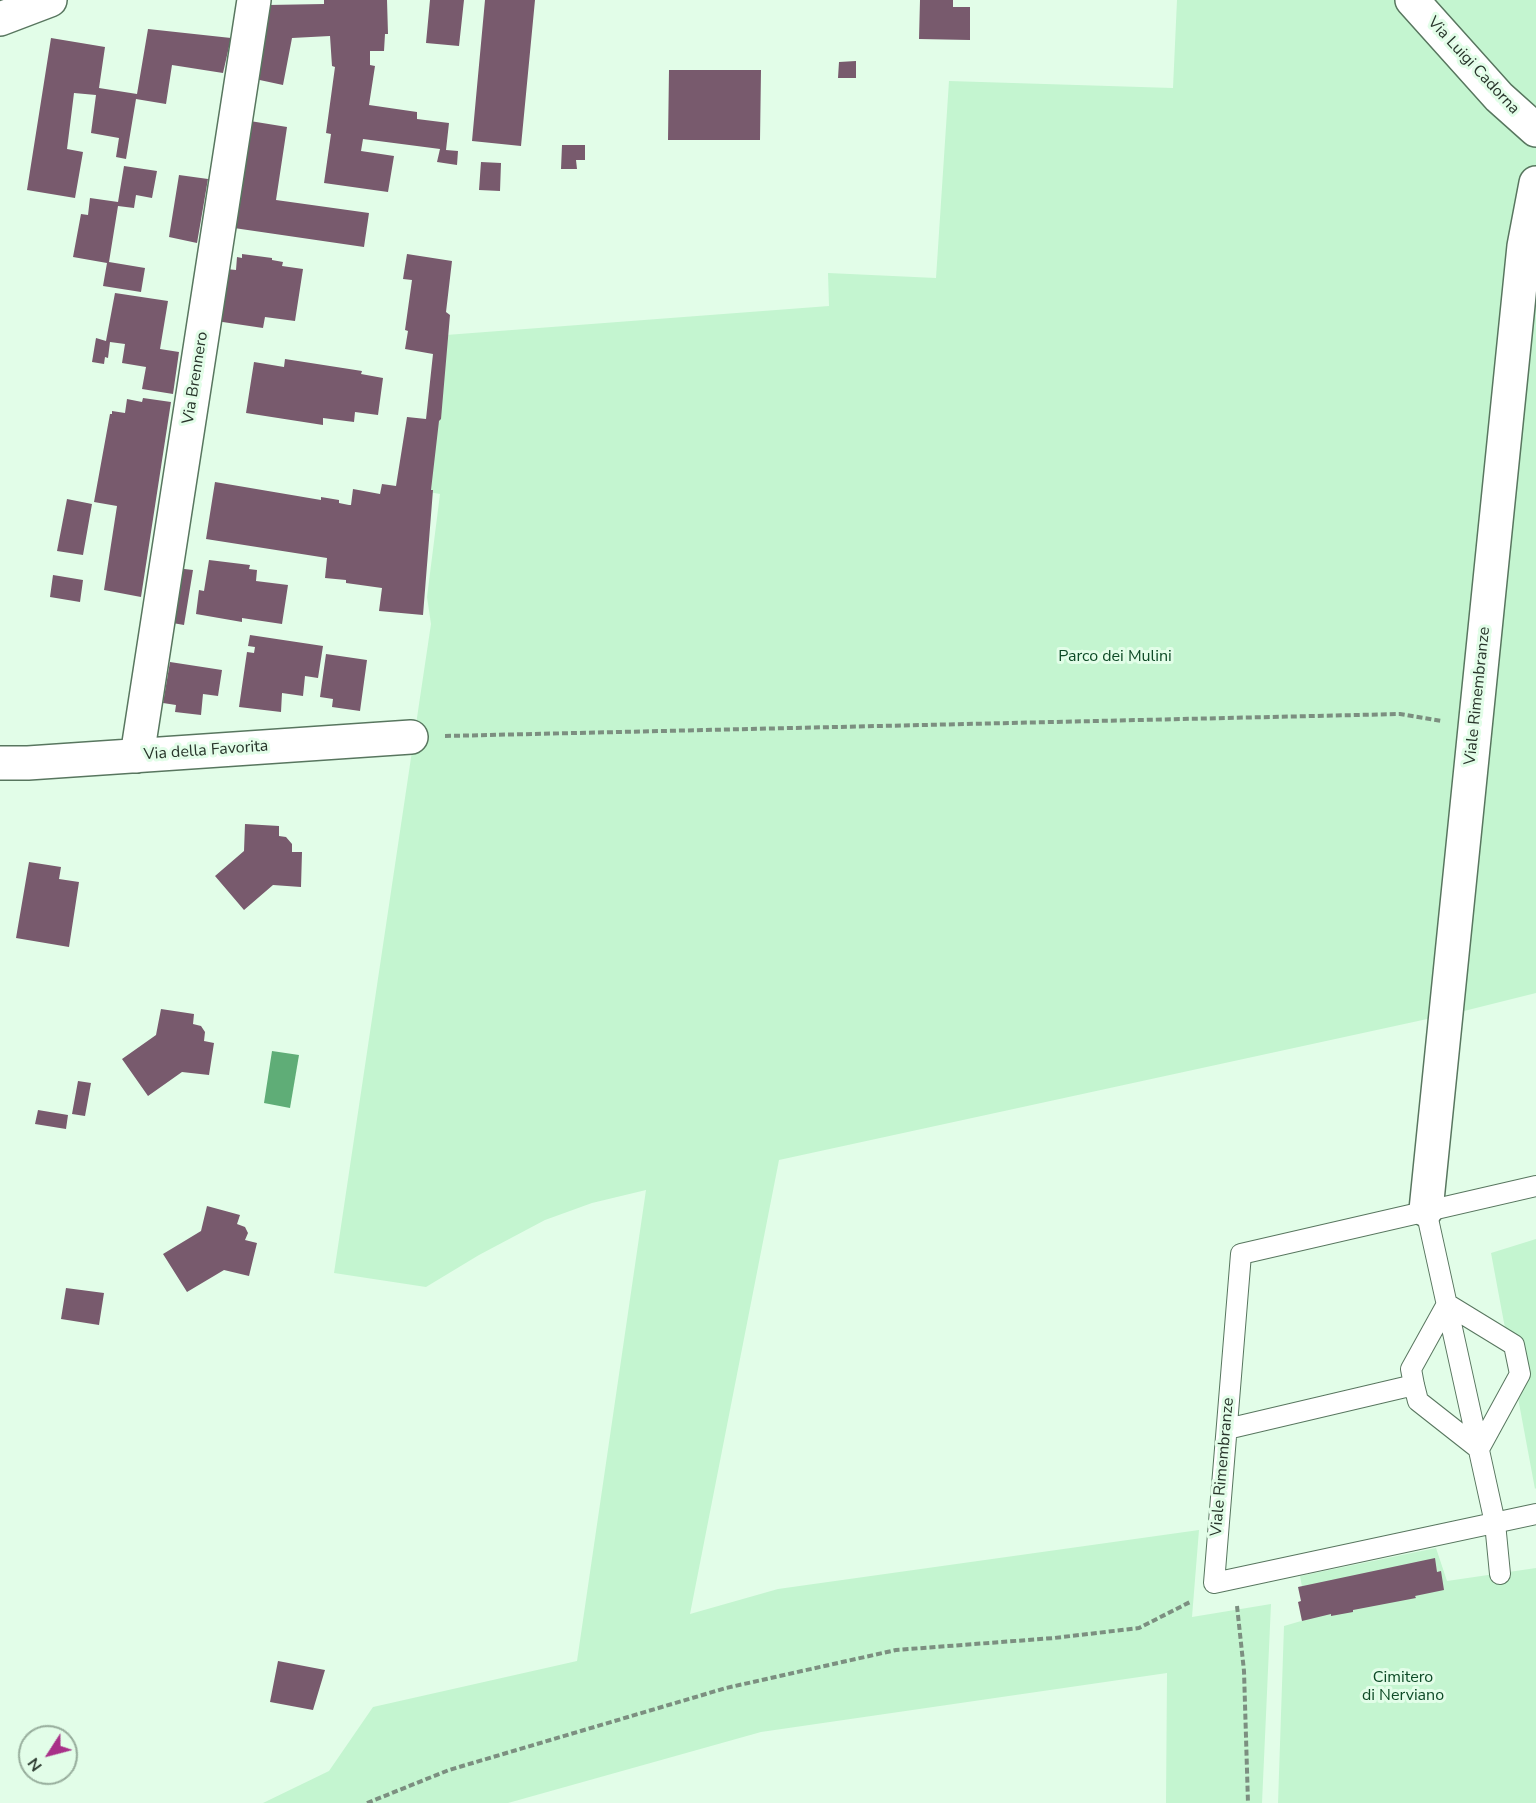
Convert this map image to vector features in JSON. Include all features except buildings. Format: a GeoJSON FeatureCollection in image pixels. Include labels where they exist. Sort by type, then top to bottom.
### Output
{"type":"FeatureCollection","features":[{"type":"Feature","properties":{"kind":"street"},"geometry":{"type":"LineString","coordinates":[[0,19],[50,0]]}},
{"type":"Feature","properties":{"kind":"street","name":"Via Brennero"},"geometry":{"type":"LineString","coordinates":[[137,756],[254,0]]}},
{"type":"Feature","properties":{"kind":"street","name":"Via Luigi Cadorna"},"geometry":{"type":"LineString","coordinates":[[1412,0],[1498,97],[1536,129]]}},
{"type":"Feature","properties":{"kind":"street","name":"Viale Rimembranze"},"geometry":{"type":"LineString","coordinates":[[1426,1210],[1524,246],[1536,183]]}},
{"type":"Feature","properties":{"kind":"street","name":"Via della Favorita"},"geometry":{"type":"LineString","coordinates":[[0,763],[411,737]]}},
{"type":"Feature","properties":{"kind":"lane","name":"Viale Rimembranze"},"geometry":{"type":"LineString","coordinates":[[1214,1583],[1241,1254],[1536,1186]]}},
{"type":"Feature","properties":{"kind":"lane","name":"Viale Rimembranze"},"geometry":{"type":"LineString","coordinates":[[1426,1210],[1495,1523],[1500,1574]]}},
{"type":"Feature","properties":{"kind":"lane"},"geometry":{"type":"LineString","coordinates":[[1447,1304],[1514,1345],[1527,1358],[1479,1449],[1418,1401],[1414,1385],[1411,1369],[1447,1304]]}},
{"type":"Feature","properties":{"kind":"lane"},"geometry":{"type":"LineString","coordinates":[[1227,1430],[1414,1385]]}},
{"type":"Feature","properties":{"kind":"lane"},"geometry":{"type":"LineString","coordinates":[[1214,1583],[1536,1514]]}},
{"type":"Feature","properties":{"kind":"path"},"geometry":{"type":"LineString","coordinates":[[411,737],[1400,714],[1475,727]]}},
{"type":"Feature","properties":{"kind":"path"},"geometry":{"type":"LineString","coordinates":[[1233,1579],[1244,1671],[1248,1803]]}},
{"type":"Feature","properties":{"kind":"path"},"geometry":{"type":"LineString","coordinates":[[367,1803],[448,1770],[726,1688],[896,1650],[1053,1638],[1139,1628],[1187,1605],[1214,1583]]}},
{"type":"Feature","properties":{"kind":"green space","name":"Parco dei Mulini"},"geometry":{"type":"Polygon","coordinates":[[[1177,0],[1536,0],[1536,993],[1464,1011],[779,1160],[690,1614],[778,1589],[1199,1530],[1192,1617],[1271,1604],[1262,1803],[1166,1803],[1167,1673],[761,1732],[508,1803],[263,1803],[329,1771],[373,1707],[577,1661],[646,1190],[592,1203],[545,1220],[479,1255],[426,1287],[334,1273],[431,624],[427,597],[440,494],[429,492],[446,335],[829,306],[828,273],[936,278],[949,81],[1173,88],[1177,0]]]}},
{"type":"Feature","properties":{"kind":"green space"},"geometry":{"type":"Polygon","coordinates":[[[1536,1239],[1536,1488],[1535,1489],[1491,1253],[1536,1239]]]}},
{"type":"Feature","properties":{"kind":"green space","name":"Cimitero di Nerviano"},"geometry":{"type":"Polygon","coordinates":[[[1436,1548],[1447,1581],[1536,1568],[1536,1803],[1278,1803],[1284,1626],[1308,1619],[1300,1576],[1436,1548]]]}},
{"type":"Feature","properties":{"kind":"shaded area"},"geometry":{"type":"Polygon","coordinates":[[[272,1051],[299,1055],[290,1108],[264,1103],[272,1051]]]}}]}
